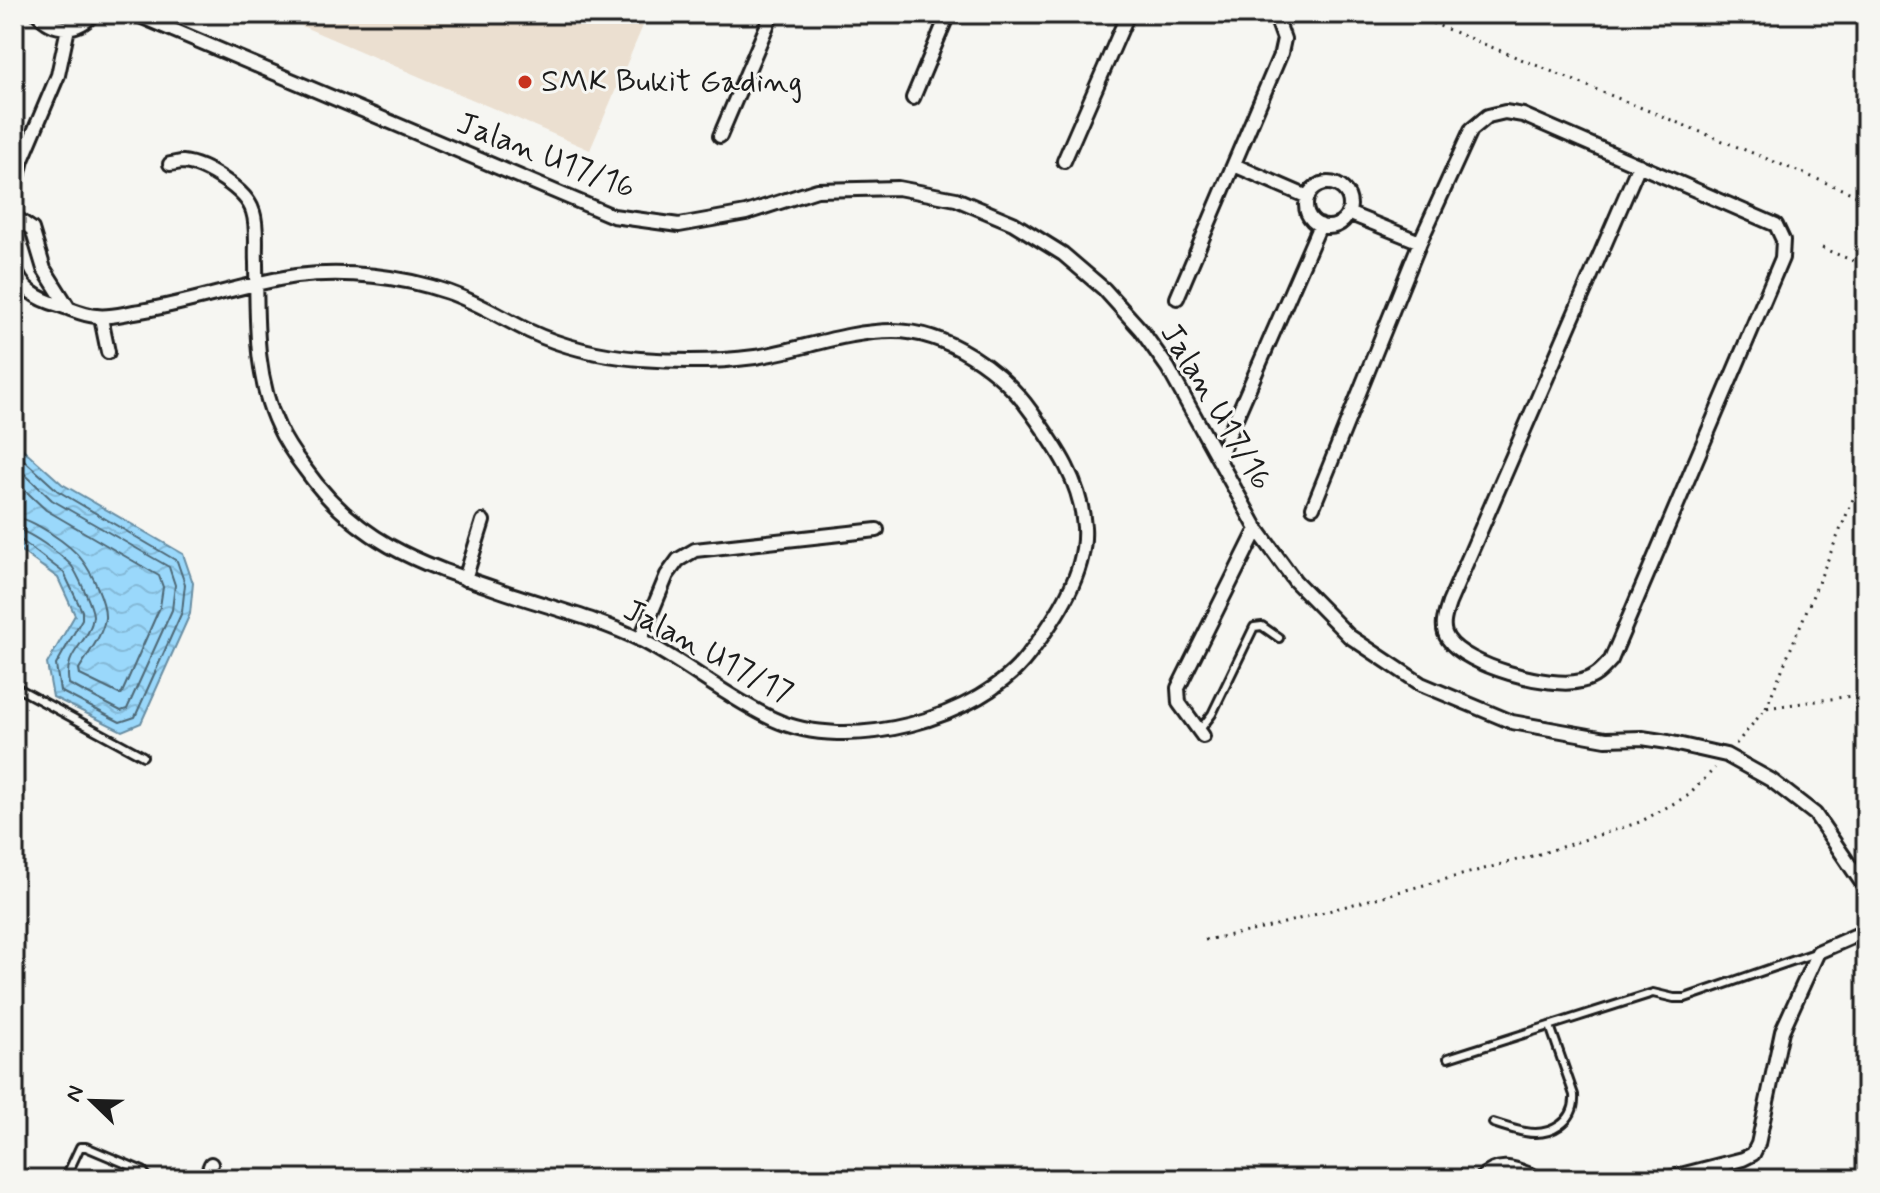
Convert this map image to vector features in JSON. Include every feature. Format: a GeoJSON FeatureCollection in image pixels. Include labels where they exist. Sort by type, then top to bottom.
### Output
{"type":"FeatureCollection","features":[{"type":"Feature","properties":{"kind":"street"},"geometry":{"type":"LineString","coordinates":[[38,14],[48,24],[68,28],[79,25],[93,14]]}},
{"type":"Feature","properties":{"kind":"street","name":"Jalan U17/16"},"geometry":{"type":"LineString","coordinates":[[135,14],[613,216],[679,225],[746,213],[817,190],[857,187],[898,188],[956,199],[1013,223],[1063,254],[1104,289],[1141,330],[1168,368],[1257,529],[1295,581],[1349,636],[1421,684],[1512,722],[1606,739],[1642,738],[1668,742],[1726,755],[1771,780],[1815,814],[1866,889]]}},
{"type":"Feature","properties":{"kind":"street"},"geometry":{"type":"LineString","coordinates":[[720,136],[772,14]]}},
{"type":"Feature","properties":{"kind":"street"},"geometry":{"type":"LineString","coordinates":[[913,98],[948,14]]}},
{"type":"Feature","properties":{"kind":"street"},"geometry":{"type":"LineString","coordinates":[[1064,161],[1128,14]]}},
{"type":"Feature","properties":{"kind":"street"},"geometry":{"type":"LineString","coordinates":[[1177,298],[1281,53],[1284,39],[1275,14]]}},
{"type":"Feature","properties":{"kind":"street"},"geometry":{"type":"LineString","coordinates":[[68,28],[58,75],[22,160],[15,189],[15,219],[32,229],[44,269],[68,307]]}},
{"type":"Feature","properties":{"kind":"street"},"geometry":{"type":"LineString","coordinates":[[1313,507],[1420,242],[1471,130],[1488,116],[1505,112],[1523,115],[1639,165],[1776,225],[1783,240],[1782,258],[1611,660],[1599,674],[1580,682],[1561,682],[1511,674],[1460,652],[1446,637],[1444,621],[1449,603],[1639,165]]}},
{"type":"Feature","properties":{"kind":"street"},"geometry":{"type":"LineString","coordinates":[[170,164],[181,161],[190,164],[229,182],[246,197],[254,214],[256,285]]}},
{"type":"Feature","properties":{"kind":"street"},"geometry":{"type":"LineString","coordinates":[[1234,165],[1308,197]]}},
{"type":"Feature","properties":{"kind":"street"},"geometry":{"type":"LineString","coordinates":[[1332,183],[1345,191],[1350,206],[1348,213],[1339,224],[1320,225],[1309,217],[1308,197],[1318,186],[1332,183]]}},
{"type":"Feature","properties":{"kind":"street"},"geometry":{"type":"LineString","coordinates":[[1348,213],[1420,242]]}},
{"type":"Feature","properties":{"kind":"street"},"geometry":{"type":"LineString","coordinates":[[1219,457],[1320,225]]}},
{"type":"Feature","properties":{"kind":"street","name":"Jalan U17/17"},"geometry":{"type":"LineString","coordinates":[[14,266],[17,278],[28,291],[46,302],[101,318],[151,310],[256,285],[297,276],[377,276],[444,291],[559,344],[638,359],[746,358],[847,336],[898,330],[923,336],[965,352],[1000,377],[1024,402],[1057,447],[1079,491],[1085,535],[1075,578],[1054,619],[1023,663],[973,701],[911,726],[845,734],[810,731],[776,721],[640,640],[465,579],[393,550],[357,526],[319,489],[276,424],[266,391],[257,337],[256,285]]}},
{"type":"Feature","properties":{"kind":"street"},"geometry":{"type":"LineString","coordinates":[[101,318],[108,352]]}},
{"type":"Feature","properties":{"kind":"street"},"geometry":{"type":"LineString","coordinates":[[465,579],[483,521]]}},
{"type":"Feature","properties":{"kind":"street"},"geometry":{"type":"LineString","coordinates":[[1201,733],[1179,703],[1178,688],[1257,529]]}},
{"type":"Feature","properties":{"kind":"street"},"geometry":{"type":"LineString","coordinates":[[640,640],[667,575],[678,560],[695,550],[877,530]]}},
{"type":"Feature","properties":{"kind":"street"},"geometry":{"type":"LineString","coordinates":[[1665,1179],[1753,1154],[1758,1144],[1782,1031],[1818,952],[1866,931]]}},
{"type":"Feature","properties":{"kind":"street"},"geometry":{"type":"LineString","coordinates":[[205,1179],[211,1164]]}},
{"type":"Feature","properties":{"kind":"street"},"geometry":{"type":"LineString","coordinates":[[1481,1179],[1491,1169],[1509,1167],[1540,1179]]}},
{"type":"Feature","properties":{"kind":"lane"},"geometry":{"type":"LineString","coordinates":[[1201,733],[1254,627],[1262,626],[1279,638]]}},
{"type":"Feature","properties":{"kind":"lane"},"geometry":{"type":"LineString","coordinates":[[14,686],[143,756]]}},
{"type":"Feature","properties":{"kind":"lane"},"geometry":{"type":"LineString","coordinates":[[1448,1058],[1653,993],[1685,998],[1818,952]]}},
{"type":"Feature","properties":{"kind":"lane"},"geometry":{"type":"LineString","coordinates":[[1493,1123],[1527,1133],[1541,1133],[1563,1125],[1571,1116],[1575,1106],[1574,1095],[1550,1026]]}},
{"type":"Feature","properties":{"kind":"lane"},"geometry":{"type":"LineString","coordinates":[[65,1179],[76,1151],[86,1147],[143,1171],[149,1179]]}},
{"type":"Feature","properties":{"kind":"path"},"geometry":{"type":"LineString","coordinates":[[1410,14],[1866,199]]}},
{"type":"Feature","properties":{"kind":"path"},"geometry":{"type":"LineString","coordinates":[[1822,248],[1866,266]]}},
{"type":"Feature","properties":{"kind":"path"},"geometry":{"type":"LineString","coordinates":[[1205,940],[1262,929],[1536,855],[1640,822],[1689,795],[1766,708],[1866,468]]}},
{"type":"Feature","properties":{"kind":"path"},"geometry":{"type":"LineString","coordinates":[[1766,708],[1866,694]]}},
{"type":"Feature","properties":{"kind":"shaded area","name":"SMK Bukit Gading"},"geometry":{"type":"Polygon","coordinates":[[[274,14],[648,14],[590,150],[274,14]]]}},
{"type":"Feature","properties":{"kind":"water"},"geometry":{"type":"Polygon","coordinates":[[[14,441],[62,484],[183,554],[193,583],[190,614],[141,723],[122,731],[53,697],[47,664],[75,615],[58,578],[14,546],[14,441]]]}},
{"type":"Feature","properties":{"kind":"place","name":"SMK Bukit Gading"},"geometry":{"type":"Point","coordinates":[525,82]}}]}
